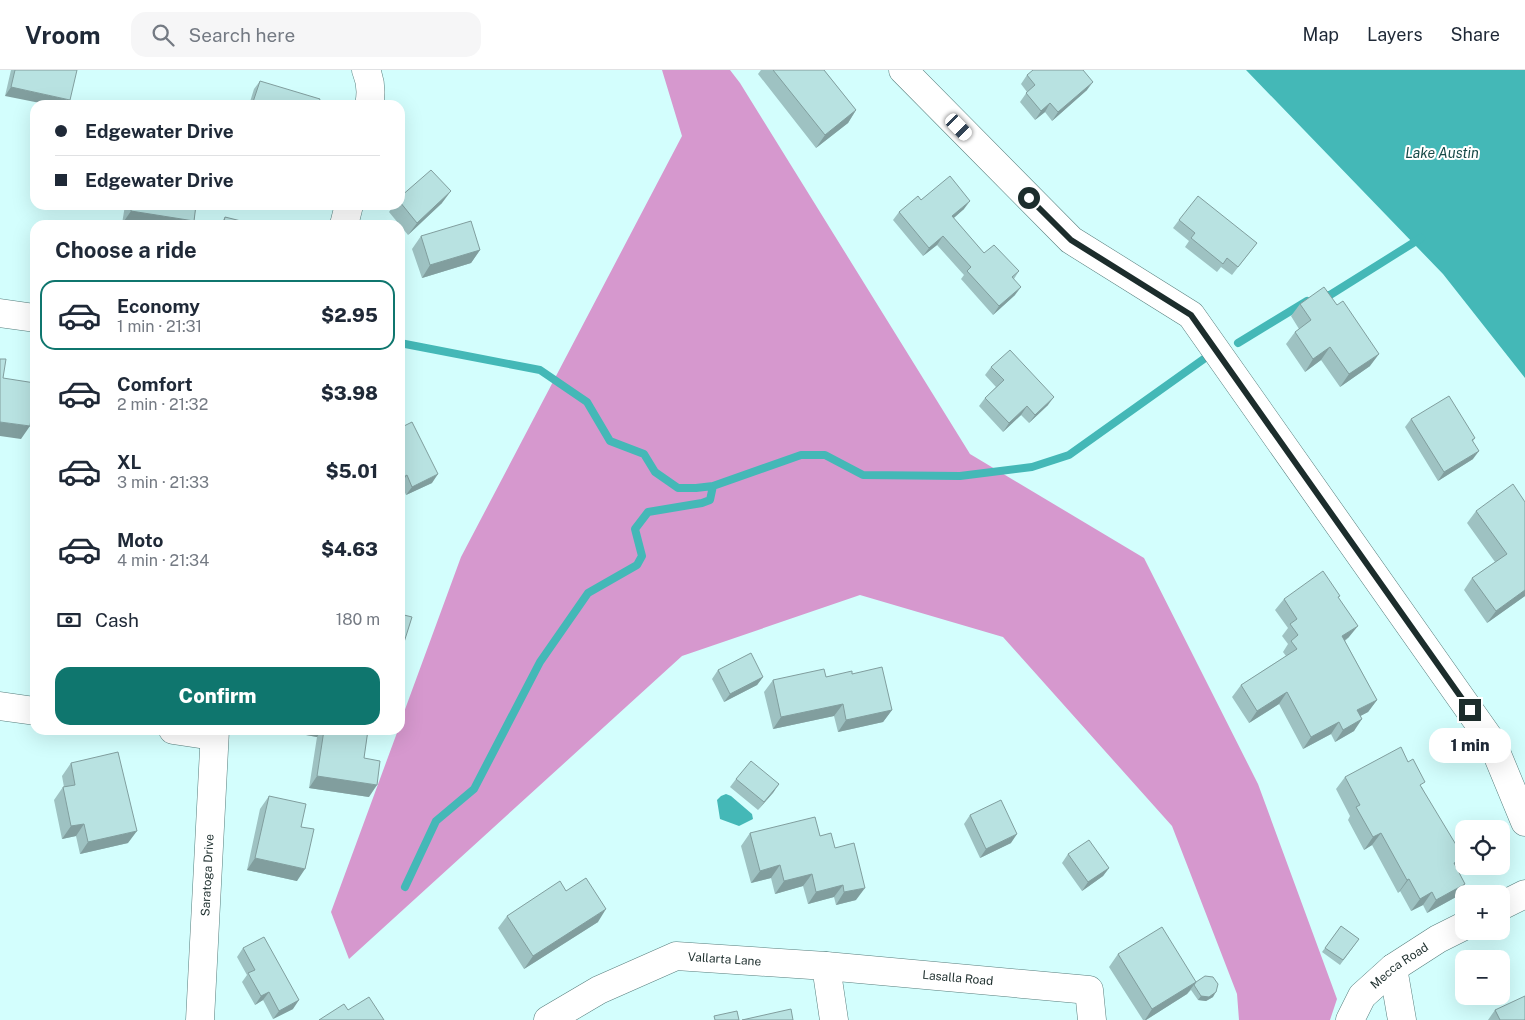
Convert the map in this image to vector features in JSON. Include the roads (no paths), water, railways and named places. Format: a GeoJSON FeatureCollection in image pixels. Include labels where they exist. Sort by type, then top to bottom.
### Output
{"type":"FeatureCollection","features":[{"type":"Feature","properties":{"kind":"street"},"geometry":{"type":"LineString","coordinates":[[366,70],[370,79],[370,100]]}},
{"type":"Feature","properties":{"kind":"street"},"geometry":{"type":"LineString","coordinates":[[903,70],[1071,240],[1191,315],[1492,742],[1525,822]]}},
{"type":"Feature","properties":{"kind":"street"},"geometry":{"type":"LineString","coordinates":[[0,313],[30,317]]}},
{"type":"Feature","properties":{"kind":"street"},"geometry":{"type":"LineString","coordinates":[[0,706],[30,710]]}},
{"type":"Feature","properties":{"kind":"street","name":"Saratoga Drive"},"geometry":{"type":"LineString","coordinates":[[200,1020],[214,735]]}},
{"type":"Feature","properties":{"kind":"street"},"geometry":{"type":"LineString","coordinates":[[1510,902],[1525,894]]}},
{"type":"Feature","properties":{"kind":"street","name":"Mecca Road"},"geometry":{"type":"LineString","coordinates":[[1350,1020],[1362,996],[1393,968],[1438,939],[1455,930]]}},
{"type":"Feature","properties":{"kind":"street","name":"Vallarta Lane"},"geometry":{"type":"LineString","coordinates":[[548,1020],[599,990],[676,956],[826,966]]}},
{"type":"Feature","properties":{"kind":"street"},"geometry":{"type":"LineString","coordinates":[[826,966],[834,1020]]}},
{"type":"Feature","properties":{"kind":"street","name":"Lasalla Road"},"geometry":{"type":"LineString","coordinates":[[826,966],[1089,990],[1092,1020]]}},
{"type":"Feature","properties":{"kind":"street"},"geometry":{"type":"LineString","coordinates":[[1393,968],[1402,1020]]}},
{"type":"Feature","properties":{"kind":"water","name":"Lake Austin"},"geometry":{"type":"Polygon","coordinates":[[[1246,70],[1525,70],[1525,378],[1443,274],[1246,70]]]}},
{"type":"Feature","properties":{"kind":"water"},"geometry":{"type":"Polygon","coordinates":[[[726,794],[752,814],[753,819],[739,826],[720,819],[717,800],[726,794]]]}},
{"type":"Feature","properties":{"kind":"waterway"},"geometry":{"type":"LineString","coordinates":[[1321,295],[1330,295],[1421,238]]}},
{"type":"Feature","properties":{"kind":"waterway"},"geometry":{"type":"LineString","coordinates":[[1238,343],[1307,301]]}},
{"type":"Feature","properties":{"kind":"waterway"},"geometry":{"type":"LineString","coordinates":[[405,344],[540,370],[587,402],[610,441],[644,454],[655,472],[678,488],[713,486]]}},
{"type":"Feature","properties":{"kind":"waterway"},"geometry":{"type":"LineString","coordinates":[[405,887],[436,821],[474,789],[540,662],[588,593],[637,565],[642,556],[635,529],[648,512],[702,503],[710,500],[713,486],[801,455],[825,455],[863,475],[960,476],[1032,467],[1069,455],[1208,356]]}}]}
